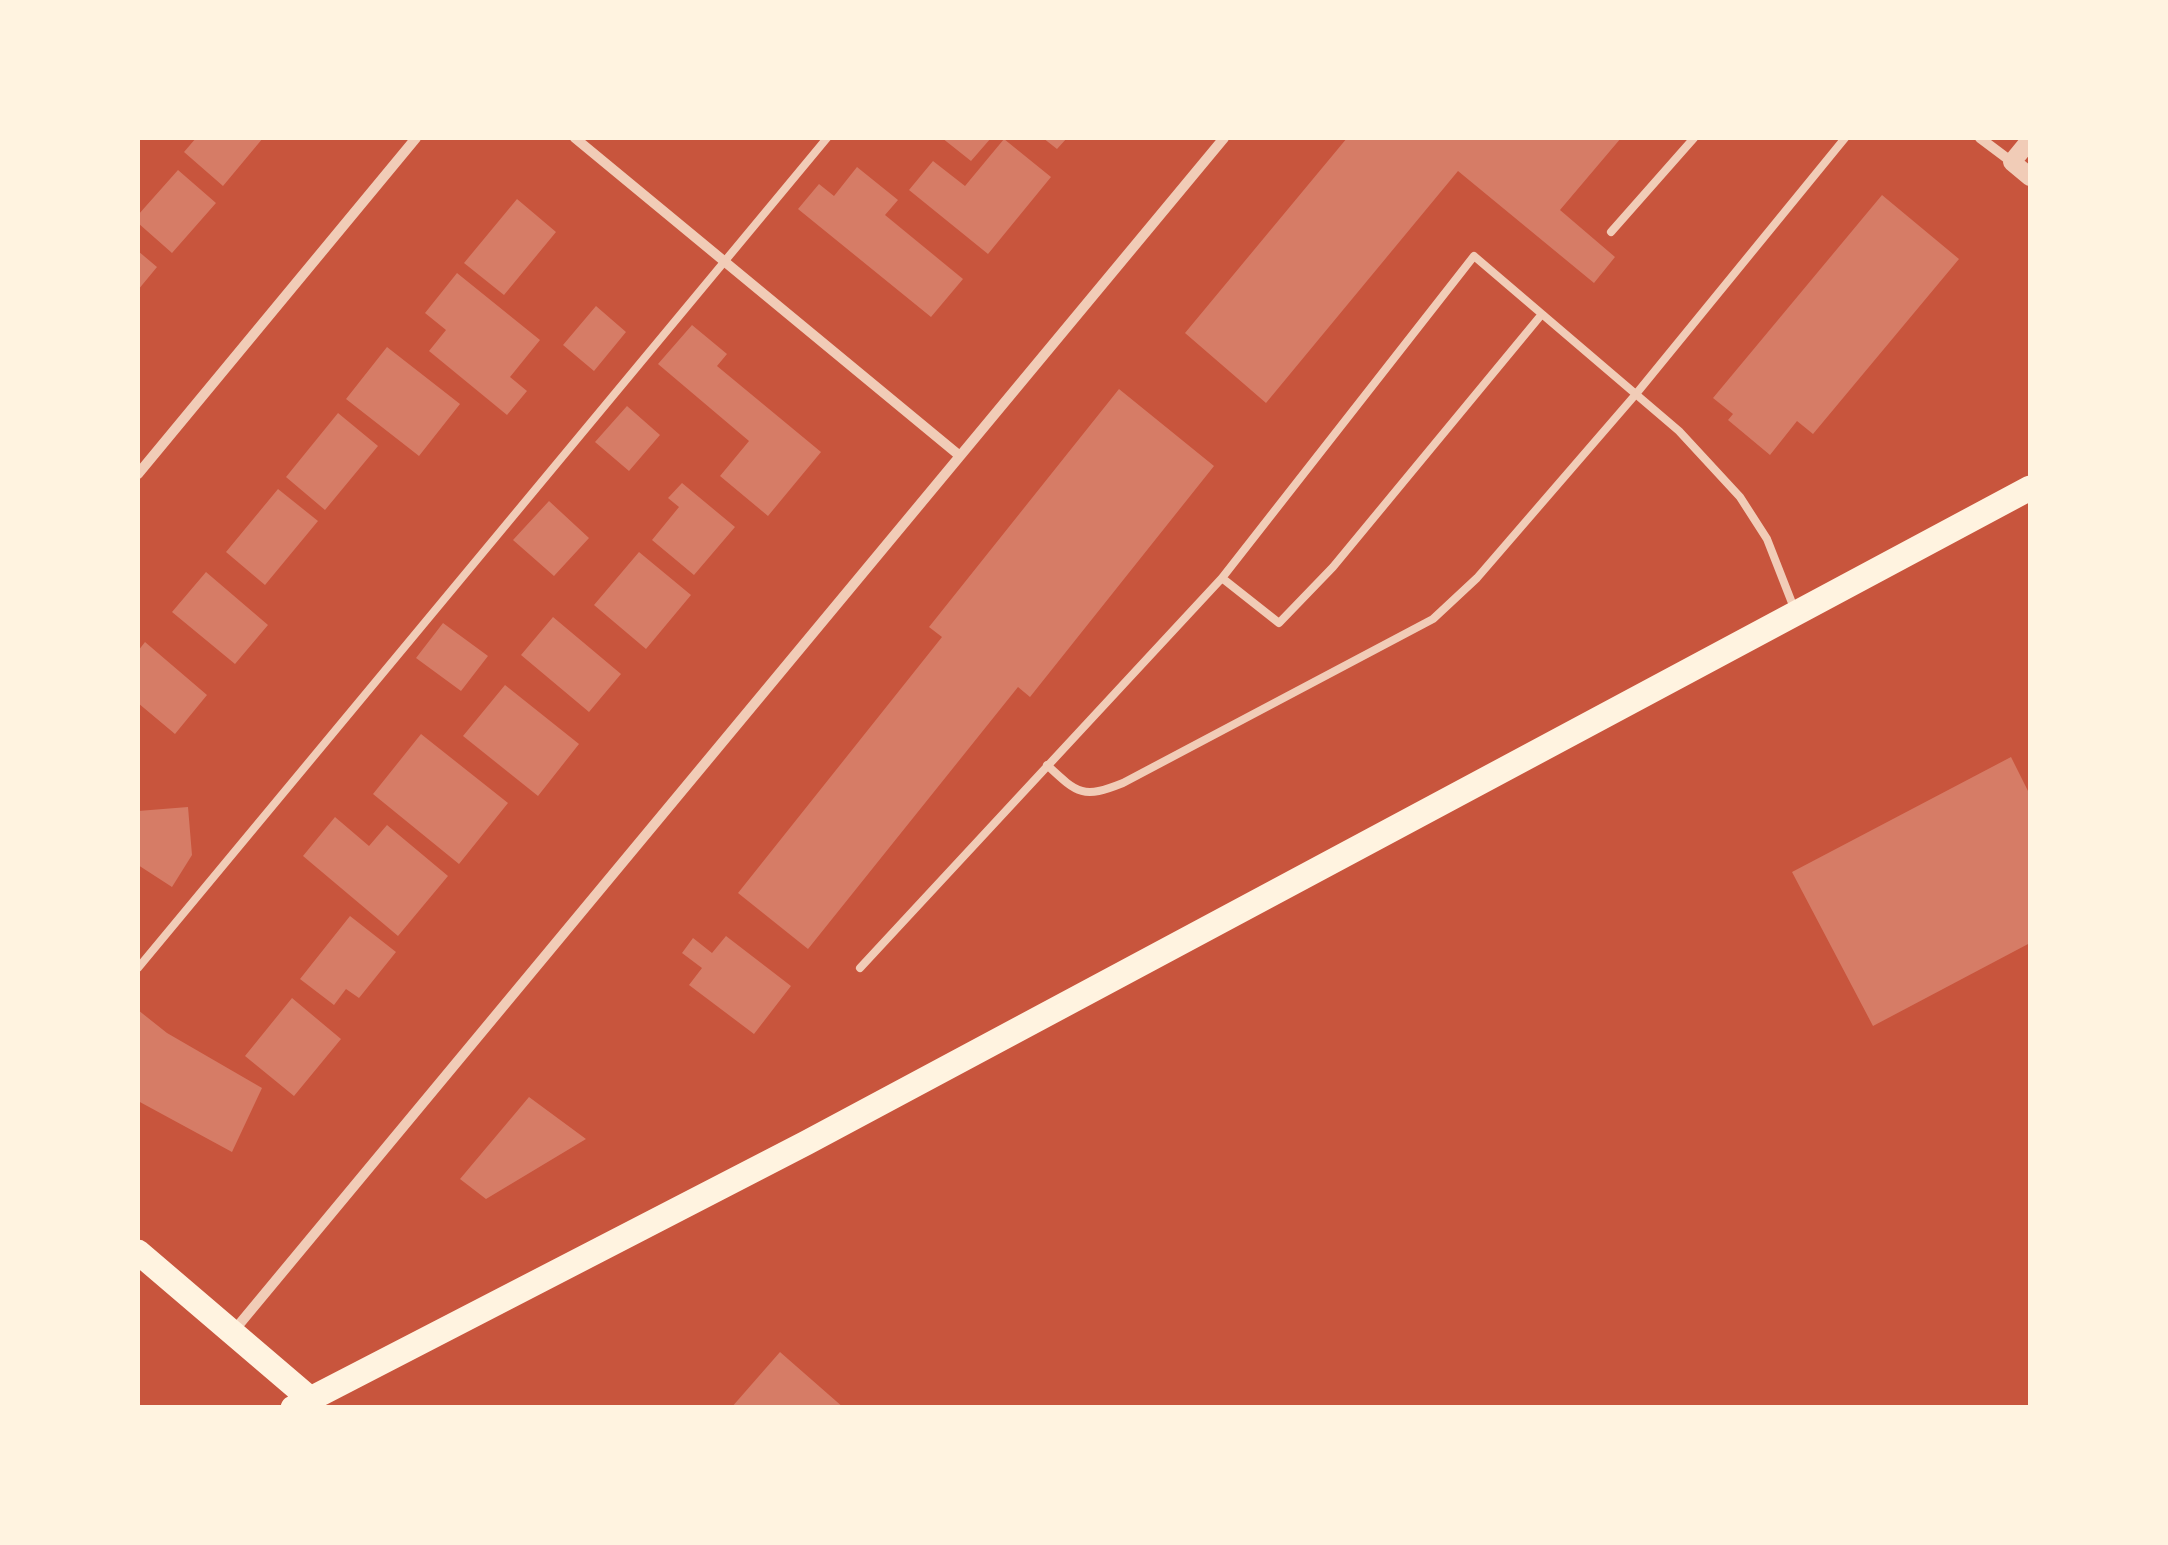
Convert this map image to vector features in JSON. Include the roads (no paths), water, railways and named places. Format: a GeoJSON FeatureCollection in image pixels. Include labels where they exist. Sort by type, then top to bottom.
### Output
{"type":"FeatureCollection","features":[{"type":"Feature","properties":{"kind":"main road"},"geometry":{"type":"LineString","coordinates":[[138,1252],[232,1332],[301,1403],[806,1143],[2030,488]]}},
{"type":"Feature","properties":{"kind":"street"},"geometry":{"type":"LineString","coordinates":[[138,474],[416,138]]}},
{"type":"Feature","properties":{"kind":"street"},"geometry":{"type":"LineString","coordinates":[[575,138],[960,456]]}},
{"type":"Feature","properties":{"kind":"street"},"geometry":{"type":"LineString","coordinates":[[232,1332],[1224,138]]}},
{"type":"Feature","properties":{"kind":"street"},"geometry":{"type":"LineString","coordinates":[[1980,138],[2030,177]]}},
{"type":"Feature","properties":{"kind":"street"},"geometry":{"type":"LineString","coordinates":[[2012,162],[2030,140]]}},
{"type":"Feature","properties":{"kind":"lane"},"geometry":{"type":"LineString","coordinates":[[138,968],[827,138]]}},
{"type":"Feature","properties":{"kind":"lane"},"geometry":{"type":"LineString","coordinates":[[1612,232],[1694,138]]}},
{"type":"Feature","properties":{"kind":"lane"},"geometry":{"type":"LineString","coordinates":[[1048,766],[1074,790],[1094,794],[1123,783],[1433,619],[1477,578],[1636,394],[1845,138]]}},
{"type":"Feature","properties":{"kind":"lane"},"geometry":{"type":"LineString","coordinates":[[860,968],[1222,578],[1474,256],[1679,431],[1740,496],[1767,539],[1796,612]]}},
{"type":"Feature","properties":{"kind":"lane"},"geometry":{"type":"LineString","coordinates":[[1222,578],[1279,622],[1334,567],[1542,314]]}}]}
